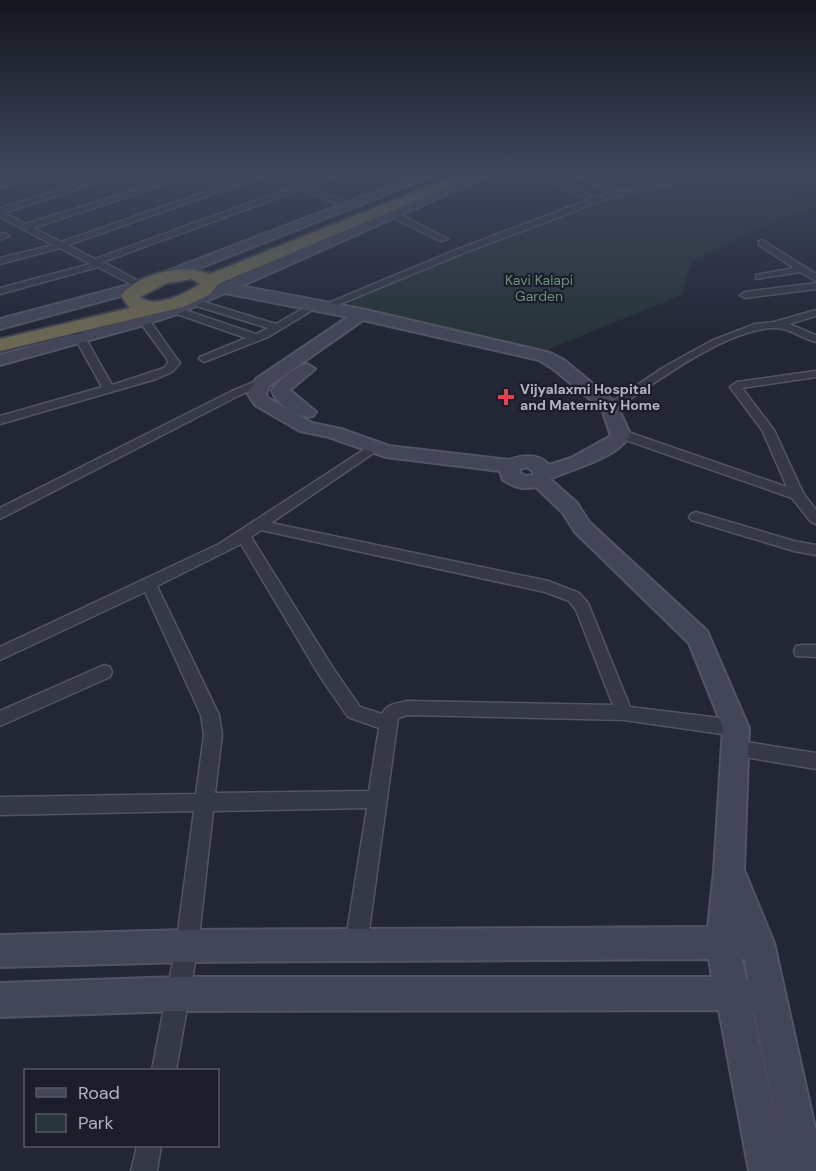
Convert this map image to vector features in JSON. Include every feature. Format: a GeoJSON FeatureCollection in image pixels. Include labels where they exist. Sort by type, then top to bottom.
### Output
{"type":"FeatureCollection","features":[{"type":"Feature","properties":{"kind":"highway"},"geometry":{"type":"LineString","coordinates":[[141,302],[177,275],[207,285],[327,229]]}},
{"type":"Feature","properties":{"kind":"highway"},"geometry":{"type":"LineString","coordinates":[[0,345],[141,302],[207,285],[342,229]]}},
{"type":"Feature","properties":{"kind":"highway"},"geometry":{"type":"LineString","coordinates":[[0,335],[70,323]]}},
{"type":"Feature","properties":{"kind":"street"},"geometry":{"type":"LineString","coordinates":[[0,420],[161,374],[174,363],[141,302],[97,263],[29,229]]}},
{"type":"Feature","properties":{"kind":"street"},"geometry":{"type":"LineString","coordinates":[[0,261],[60,245],[107,229]]}},
{"type":"Feature","properties":{"kind":"street"},"geometry":{"type":"LineString","coordinates":[[0,291],[97,263],[189,229]]}},
{"type":"Feature","properties":{"kind":"street"},"geometry":{"type":"LineString","coordinates":[[141,302],[300,229]]}},
{"type":"Feature","properties":{"kind":"street"},"geometry":{"type":"LineString","coordinates":[[207,285],[226,264],[314,229]]}},
{"type":"Feature","properties":{"kind":"street"},"geometry":{"type":"LineString","coordinates":[[175,310],[231,267],[326,229]]}},
{"type":"Feature","properties":{"kind":"street"},"geometry":{"type":"LineString","coordinates":[[207,285],[358,229]]}},
{"type":"Feature","properties":{"kind":"street"},"geometry":{"type":"LineString","coordinates":[[424,229],[444,238]]}},
{"type":"Feature","properties":{"kind":"street"},"geometry":{"type":"LineString","coordinates":[[324,307],[522,229]]}},
{"type":"Feature","properties":{"kind":"street"},"geometry":{"type":"LineString","coordinates":[[762,243],[816,278]]}},
{"type":"Feature","properties":{"kind":"street"},"geometry":{"type":"LineString","coordinates":[[759,277],[801,269]]}},
{"type":"Feature","properties":{"kind":"street"},"geometry":{"type":"LineString","coordinates":[[207,285],[324,307],[368,320],[558,364],[610,407],[621,434],[619,439],[578,462],[519,482],[510,476],[510,466],[415,456],[374,447],[334,433],[306,427],[261,401],[257,394],[258,388],[266,380]]}},
{"type":"Feature","properties":{"kind":"street"},"geometry":{"type":"LineString","coordinates":[[207,285],[306,310],[368,320]]}},
{"type":"Feature","properties":{"kind":"street"},"geometry":{"type":"LineString","coordinates":[[207,285],[278,328]]}},
{"type":"Feature","properties":{"kind":"street"},"geometry":{"type":"LineString","coordinates":[[745,295],[816,286]]}},
{"type":"Feature","properties":{"kind":"street"},"geometry":{"type":"LineString","coordinates":[[141,302],[175,310],[256,338]]}},
{"type":"Feature","properties":{"kind":"street"},"geometry":{"type":"LineString","coordinates":[[204,359],[278,328],[306,310]]}},
{"type":"Feature","properties":{"kind":"street"},"geometry":{"type":"LineString","coordinates":[[610,407],[696,352],[755,327],[775,325],[816,313]]}},
{"type":"Feature","properties":{"kind":"street"},"geometry":{"type":"LineString","coordinates":[[0,514],[231,395],[266,380],[368,320]]}},
{"type":"Feature","properties":{"kind":"street"},"geometry":{"type":"LineString","coordinates":[[334,433],[282,395],[281,390],[368,320]]}},
{"type":"Feature","properties":{"kind":"street"},"geometry":{"type":"LineString","coordinates":[[70,323],[109,389]]}},
{"type":"Feature","properties":{"kind":"street"},"geometry":{"type":"LineString","coordinates":[[0,324],[70,323]]}},
{"type":"Feature","properties":{"kind":"street"},"geometry":{"type":"LineString","coordinates":[[0,360],[70,323]]}},
{"type":"Feature","properties":{"kind":"street"},"geometry":{"type":"LineString","coordinates":[[775,325],[795,330],[815,340]]}},
{"type":"Feature","properties":{"kind":"street"},"geometry":{"type":"LineString","coordinates":[[816,374],[737,384],[736,387],[768,430],[797,495],[816,519]]}},
{"type":"Feature","properties":{"kind":"street"},"geometry":{"type":"LineString","coordinates":[[621,434],[797,495]]}},
{"type":"Feature","properties":{"kind":"street"},"geometry":{"type":"LineString","coordinates":[[0,654],[209,556],[260,525],[374,447]]}},
{"type":"Feature","properties":{"kind":"street"},"geometry":{"type":"LineString","coordinates":[[538,476],[553,511],[582,527],[699,638],[734,738],[729,871],[722,943],[768,1171]]}},
{"type":"Feature","properties":{"kind":"street"},"geometry":{"type":"LineString","coordinates":[[696,517],[794,546],[816,550]]}},
{"type":"Feature","properties":{"kind":"street"},"geometry":{"type":"LineString","coordinates":[[260,525],[548,587],[574,597],[583,607],[624,712]]}},
{"type":"Feature","properties":{"kind":"street"},"geometry":{"type":"LineString","coordinates":[[243,536],[327,673],[354,712],[388,723]]}},
{"type":"Feature","properties":{"kind":"street"},"geometry":{"type":"LineString","coordinates":[[149,584],[210,715],[213,735],[187,946],[164,1069]]}},
{"type":"Feature","properties":{"kind":"street"},"geometry":{"type":"LineString","coordinates":[[0,719],[104,672]]}},
{"type":"Feature","properties":{"kind":"street"},"geometry":{"type":"LineString","coordinates":[[356,945],[388,723],[390,714],[398,710],[408,708],[624,712],[734,738],[816,761]]}},
{"type":"Feature","properties":{"kind":"street"},"geometry":{"type":"LineString","coordinates":[[0,806],[377,799]]}},
{"type":"Feature","properties":{"kind":"street"},"geometry":{"type":"LineString","coordinates":[[729,871],[758,943],[806,1171]]}},
{"type":"Feature","properties":{"kind":"street"},"geometry":{"type":"LineString","coordinates":[[0,951],[187,946],[758,943]]}},
{"type":"Feature","properties":{"kind":"street"},"geometry":{"type":"LineString","coordinates":[[0,1000],[180,994],[732,994],[768,997]]}},
{"type":"Feature","properties":{"kind":"street"},"geometry":{"type":"LineString","coordinates":[[144,1171],[149,1147]]}},
{"type":"Feature","properties":{"kind":"green space","name":"Kavi Kalapi Garden"},"geometry":{"type":"Polygon","coordinates":[[[528,229],[758,229],[691,261],[682,295],[544,351],[344,302],[528,229]]]}},
{"type":"Feature","properties":{"kind":"place","name":"Vijyalaxmi Hospital and Maternity Home"},"geometry":{"type":"Point","coordinates":[506,397]}}]}
